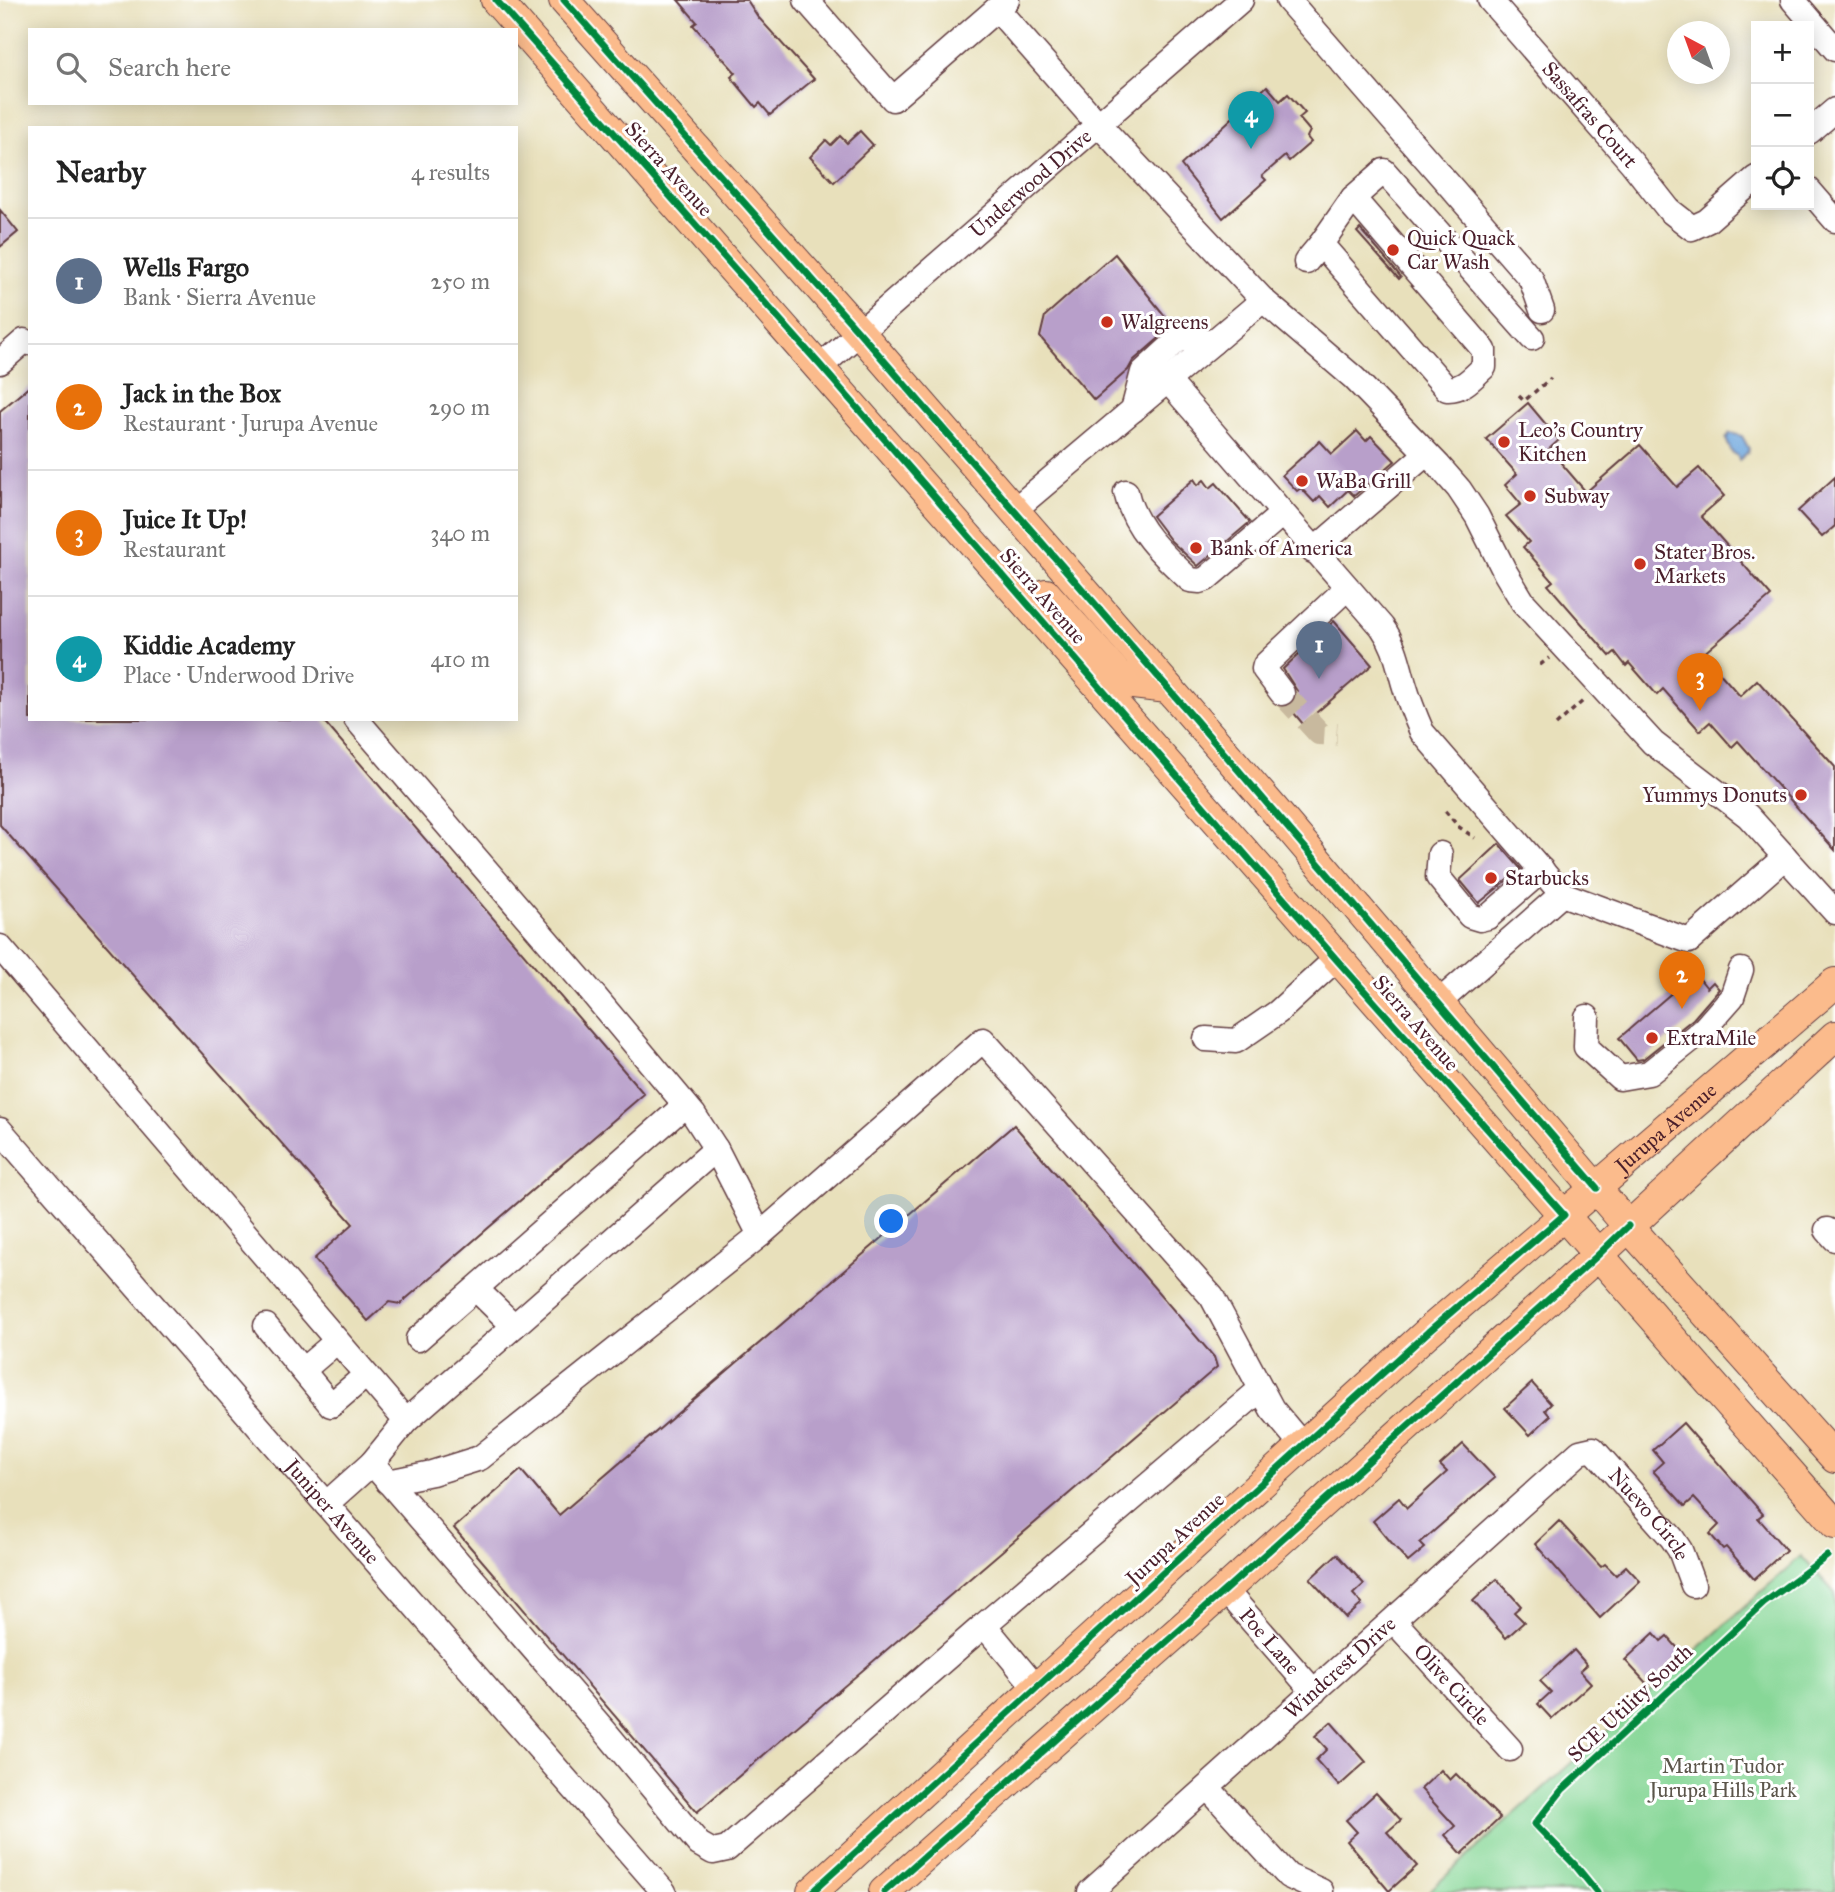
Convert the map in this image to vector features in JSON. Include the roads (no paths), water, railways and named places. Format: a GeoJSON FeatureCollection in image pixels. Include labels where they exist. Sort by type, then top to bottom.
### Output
{"type":"FeatureCollection","features":[{"type":"Feature","properties":{"kind":"main road","name":"Sierra Avenue"},"geometry":{"type":"LineString","coordinates":[[496,0],[821,366],[1336,959],[1835,1524]]}},
{"type":"Feature","properties":{"kind":"main road","name":"Sierra Avenue"},"geometry":{"type":"LineString","coordinates":[[564,0],[860,333],[1628,1226],[1835,1458]]}},
{"type":"Feature","properties":{"kind":"main road"},"geometry":{"type":"LineString","coordinates":[[949,515],[999,546],[1013,558],[1117,674],[1133,684],[1168,688]]}},
{"type":"Feature","properties":{"kind":"main road","name":"Jurupa Avenue"},"geometry":{"type":"LineString","coordinates":[[812,1892],[1428,1332],[1835,984]]}},
{"type":"Feature","properties":{"kind":"main road","name":"Jurupa Avenue"},"geometry":{"type":"LineString","coordinates":[[884,1892],[1225,1591],[1597,1256],[1835,1036]]}},
{"type":"Feature","properties":{"kind":"street"},"geometry":{"type":"LineString","coordinates":[[806,0],[893,99],[1002,4],[1099,125],[1263,300],[1354,378],[1459,489],[1477,516],[1523,602],[1653,743],[1748,816],[1835,912]]}},
{"type":"Feature","properties":{"kind":"street","name":"Underwood Drive"},"geometry":{"type":"LineString","coordinates":[[821,366],[1241,0]]}},
{"type":"Feature","properties":{"kind":"street"},"geometry":{"type":"LineString","coordinates":[[1288,0],[1531,279],[1542,310]]}},
{"type":"Feature","properties":{"kind":"street","name":"Sassafras Court"},"geometry":{"type":"LineString","coordinates":[[1490,0],[1632,163],[1669,210],[1692,228],[1707,221],[1751,182]]}},
{"type":"Feature","properties":{"kind":"street"},"geometry":{"type":"LineString","coordinates":[[1793,0],[1835,49]]}},
{"type":"Feature","properties":{"kind":"street"},"geometry":{"type":"LineString","coordinates":[[1814,128],[1835,110]]}},
{"type":"Feature","properties":{"kind":"street"},"geometry":{"type":"LineString","coordinates":[[1353,198],[1484,350],[1484,367],[1463,387],[1447,390],[1313,253],[1353,198],[1384,171],[1532,338]]}},
{"type":"Feature","properties":{"kind":"street"},"geometry":{"type":"LineString","coordinates":[[1814,196],[1835,220]]}},
{"type":"Feature","properties":{"kind":"street"},"geometry":{"type":"LineString","coordinates":[[1013,512],[1263,300]]}},
{"type":"Feature","properties":{"kind":"street"},"geometry":{"type":"LineString","coordinates":[[1133,411],[1143,372],[1179,339],[1212,343]]}},
{"type":"Feature","properties":{"kind":"street"},"geometry":{"type":"LineString","coordinates":[[0,362],[24,341],[28,342]]}},
{"type":"Feature","properties":{"kind":"street"},"geometry":{"type":"LineString","coordinates":[[1168,381],[1391,639],[1410,706],[1422,732],[1562,894],[1689,941],[1785,857]]}},
{"type":"Feature","properties":{"kind":"street"},"geometry":{"type":"LineString","coordinates":[[1313,551],[1426,454]]}},
{"type":"Feature","properties":{"kind":"street"},"geometry":{"type":"LineString","coordinates":[[1126,492],[1130,512],[1142,530],[1190,580],[1206,579],[1282,514]]}},
{"type":"Feature","properties":{"kind":"street"},"geometry":{"type":"LineString","coordinates":[[1282,693],[1264,669],[1265,665],[1347,588]]}},
{"type":"Feature","properties":{"kind":"street"},"geometry":{"type":"LineString","coordinates":[[358,721],[685,1105],[716,1149],[760,1235]]}},
{"type":"Feature","properties":{"kind":"street"},"geometry":{"type":"LineString","coordinates":[[1440,854],[1437,877],[1471,916],[1480,919],[1488,917],[1542,870]]}},
{"type":"Feature","properties":{"kind":"street"},"geometry":{"type":"LineString","coordinates":[[1438,1003],[1562,894]]}},
{"type":"Feature","properties":{"kind":"street"},"geometry":{"type":"LineString","coordinates":[[0,947],[406,1421]]}},
{"type":"Feature","properties":{"kind":"street"},"geometry":{"type":"LineString","coordinates":[[1206,1039],[1236,1041],[1278,1012],[1336,959]]}},
{"type":"Feature","properties":{"kind":"street"},"geometry":{"type":"LineString","coordinates":[[1587,1017],[1586,1047],[1620,1078],[1649,1073],[1703,1030],[1732,997],[1741,970]]}},
{"type":"Feature","properties":{"kind":"street"},"geometry":{"type":"LineString","coordinates":[[388,1482],[432,1473],[480,1458],[760,1235],[983,1040],[1212,1297],[1272,1409],[1302,1446]]}},
{"type":"Feature","properties":{"kind":"street"},"geometry":{"type":"LineString","coordinates":[[418,1339],[685,1105]]}},
{"type":"Feature","properties":{"kind":"street","name":"Juniper Avenue"},"geometry":{"type":"LineString","coordinates":[[0,1129],[664,1892]]}},
{"type":"Feature","properties":{"kind":"street"},"geometry":{"type":"LineString","coordinates":[[326,1504],[372,1464],[406,1421],[716,1149]]}},
{"type":"Feature","properties":{"kind":"street"},"geometry":{"type":"LineString","coordinates":[[476,1289],[514,1326]]}},
{"type":"Feature","properties":{"kind":"street"},"geometry":{"type":"LineString","coordinates":[[266,1326],[331,1405],[366,1375]]}},
{"type":"Feature","properties":{"kind":"street"},"geometry":{"type":"LineString","coordinates":[[303,1370],[337,1340]]}},
{"type":"Feature","properties":{"kind":"street"},"geometry":{"type":"LineString","coordinates":[[372,1464],[604,1730],[699,1844],[713,1852],[727,1849],[1261,1389]]}},
{"type":"Feature","properties":{"kind":"street","name":"Nuevo Circle"},"geometry":{"type":"LineString","coordinates":[[1592,1449],[1672,1538],[1680,1550],[1693,1585]]}},
{"type":"Feature","properties":{"kind":"street","name":"Windcrest Drive"},"geometry":{"type":"LineString","coordinates":[[1090,1892],[1576,1455],[1592,1449]]}},
{"type":"Feature","properties":{"kind":"street","name":"Poe Lane"},"geometry":{"type":"LineString","coordinates":[[1225,1591],[1314,1692]]}},
{"type":"Feature","properties":{"kind":"street","name":"Olive Circle"},"geometry":{"type":"LineString","coordinates":[[1394,1621],[1510,1749]]}},
{"type":"Feature","properties":{"kind":"street"},"geometry":{"type":"LineString","coordinates":[[984,1625],[1037,1689]]}},
{"type":"Feature","properties":{"kind":"street"},"geometry":{"type":"LineString","coordinates":[[1208,1788],[1288,1876],[1321,1891]]}},
{"type":"Feature","properties":{"kind":"water"},"geometry":{"type":"Polygon","coordinates":[[[1730,433],[1742,436],[1749,449],[1739,460],[1737,455],[1732,453],[1726,439],[1730,433]]]}},
{"type":"Feature","properties":{"kind":"tunnel"},"geometry":{"type":"LineString","coordinates":[[1282,693],[1319,733],[1337,734]]}},
{"type":"Feature","properties":{"kind":"place","name":"Kiddie Academy"},"geometry":{"type":"Point","coordinates":[1251,149]}},
{"type":"Feature","properties":{"kind":"place","name":"Quick Quack Car Wash"},"geometry":{"type":"Point","coordinates":[1393,250]}},
{"type":"Feature","properties":{"kind":"place","name":"Walgreens"},"geometry":{"type":"Point","coordinates":[1107,322]}},
{"type":"Feature","properties":{"kind":"place","name":"Leo's Country Kitchen"},"geometry":{"type":"Point","coordinates":[1504,442]}},
{"type":"Feature","properties":{"kind":"place","name":"WaBa Grill"},"geometry":{"type":"Point","coordinates":[1302,481]}},
{"type":"Feature","properties":{"kind":"place","name":"Subway"},"geometry":{"type":"Point","coordinates":[1530,496]}},
{"type":"Feature","properties":{"kind":"place","name":"Bank of America"},"geometry":{"type":"Point","coordinates":[1196,548]}},
{"type":"Feature","properties":{"kind":"place","name":"Stater Bros. Markets"},"geometry":{"type":"Point","coordinates":[1640,564]}},
{"type":"Feature","properties":{"kind":"place","name":"Wells Fargo"},"geometry":{"type":"Point","coordinates":[1319,679]}},
{"type":"Feature","properties":{"kind":"place","name":"Juice It Up!"},"geometry":{"type":"Point","coordinates":[1700,711]}},
{"type":"Feature","properties":{"kind":"place","name":"Yummys Donuts"},"geometry":{"type":"Point","coordinates":[1801,795]}},
{"type":"Feature","properties":{"kind":"place","name":"Starbucks"},"geometry":{"type":"Point","coordinates":[1491,878]}},
{"type":"Feature","properties":{"kind":"place","name":"Jack in the Box"},"geometry":{"type":"Point","coordinates":[1682,1009]}},
{"type":"Feature","properties":{"kind":"place","name":"ExtraMile"},"geometry":{"type":"Point","coordinates":[1652,1038]}},
{"type":"Feature","properties":{"kind":"park label","name":"Martin Tudor Jurupa Hills Park"},"geometry":{"type":"Point","coordinates":[1723,1778]}}]}
